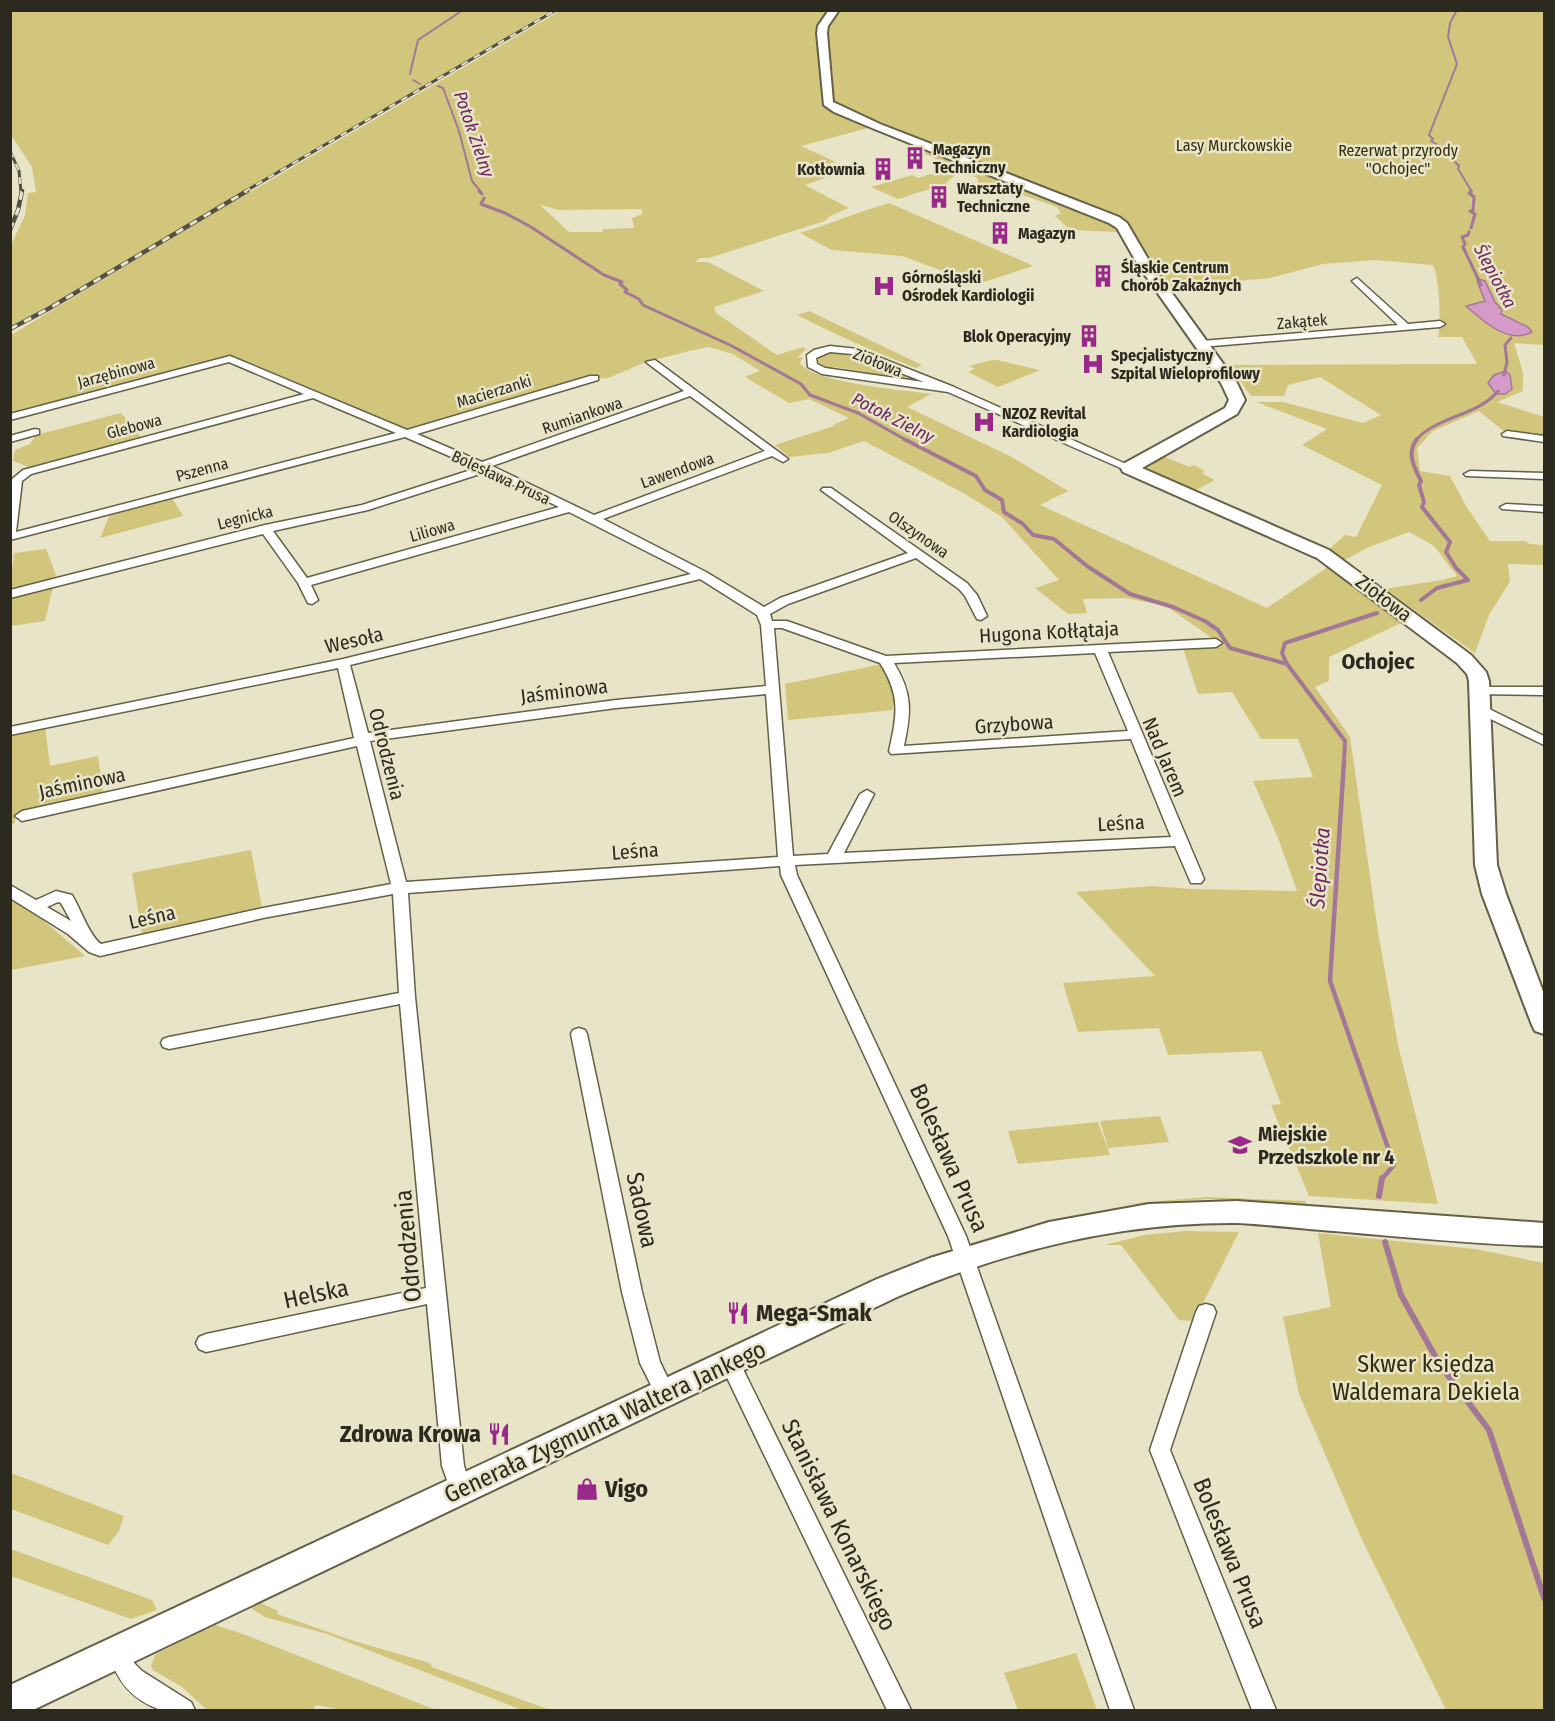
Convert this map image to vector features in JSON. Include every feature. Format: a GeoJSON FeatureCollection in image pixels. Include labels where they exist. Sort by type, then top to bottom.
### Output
{"type":"FeatureCollection","features":[{"type":"Feature","properties":{"kind":"street"},"geometry":{"type":"LineString","coordinates":[[834,10],[823,26],[822,33],[826,99],[832,107],[1114,220],[1122,226],[1145,265],[1229,383],[1237,398],[1236,405],[1223,417],[1129,468]]}},
{"type":"Feature","properties":{"kind":"street"},"geometry":{"type":"LineString","coordinates":[[1357,281],[1406,327]]}},
{"type":"Feature","properties":{"kind":"street","name":"Zakątek"},"geometry":{"type":"LineString","coordinates":[[1201,344],[1440,324]]}},
{"type":"Feature","properties":{"kind":"street","name":"Ziołowa"},"geometry":{"type":"LineString","coordinates":[[950,389],[822,371],[812,364],[810,357],[830,349],[854,351],[950,389],[1303,544],[1333,560],[1464,659],[1476,672],[1479,681],[1486,865],[1494,894],[1545,1025]]}},
{"type":"Feature","properties":{"kind":"street","name":"Bolesława Prusa"},"geometry":{"type":"LineString","coordinates":[[230,358],[484,467],[593,519],[702,575],[765,619],[885,660]]}},
{"type":"Feature","properties":{"kind":"street","name":"Jarzębinowa"},"geometry":{"type":"LineString","coordinates":[[10,417],[230,358]]}},
{"type":"Feature","properties":{"kind":"street"},"geometry":{"type":"LineString","coordinates":[[651,362],[691,393]]}},
{"type":"Feature","properties":{"kind":"street","name":"Macierzanki"},"geometry":{"type":"LineString","coordinates":[[403,434],[594,378]]}},
{"type":"Feature","properties":{"kind":"street","name":"Lawendowa"},"geometry":{"type":"LineString","coordinates":[[593,519],[778,455],[691,393]]}},
{"type":"Feature","properties":{"kind":"street","name":"Rumiankowa"},"geometry":{"type":"LineString","coordinates":[[484,467],[691,393]]}},
{"type":"Feature","properties":{"kind":"street","name":"Glebowa"},"geometry":{"type":"LineString","coordinates":[[10,532],[17,480],[27,472],[313,395]]}},
{"type":"Feature","properties":{"kind":"street"},"geometry":{"type":"LineString","coordinates":[[10,439],[35,432]]}},
{"type":"Feature","properties":{"kind":"street","name":"Pszenna"},"geometry":{"type":"LineString","coordinates":[[10,537],[403,434]]}},
{"type":"Feature","properties":{"kind":"street"},"geometry":{"type":"LineString","coordinates":[[1507,434],[1545,439]]}},
{"type":"Feature","properties":{"kind":"street","name":"Legnicka"},"geometry":{"type":"LineString","coordinates":[[10,594],[321,515],[363,508],[484,467]]}},
{"type":"Feature","properties":{"kind":"street"},"geometry":{"type":"LineString","coordinates":[[1470,474],[1545,476]]}},
{"type":"Feature","properties":{"kind":"street","name":"Olszynowa"},"geometry":{"type":"LineString","coordinates":[[827,490],[963,586],[971,595],[981,616]]}},
{"type":"Feature","properties":{"kind":"street"},"geometry":{"type":"LineString","coordinates":[[1506,507],[1545,509]]}},
{"type":"Feature","properties":{"kind":"street","name":"Liliowa"},"geometry":{"type":"LineString","coordinates":[[304,583],[569,508]]}},
{"type":"Feature","properties":{"kind":"street"},"geometry":{"type":"LineString","coordinates":[[265,530],[304,583],[312,600]]}},
{"type":"Feature","properties":{"kind":"street"},"geometry":{"type":"LineString","coordinates":[[765,619],[780,602],[919,554]]}},
{"type":"Feature","properties":{"kind":"street","name":"Wesoła"},"geometry":{"type":"LineString","coordinates":[[10,731],[343,663],[702,575]]}},
{"type":"Feature","properties":{"kind":"street","name":"Bolesława Prusa"},"geometry":{"type":"LineString","coordinates":[[765,619],[785,861],[789,875],[957,1236],[1122,1710]]}},
{"type":"Feature","properties":{"kind":"street","name":"Hugona Kołłątaja"},"geometry":{"type":"LineString","coordinates":[[885,660],[1216,643]]}},
{"type":"Feature","properties":{"kind":"street","name":"Nad Jarem"},"geometry":{"type":"LineString","coordinates":[[1100,649],[1196,879]]}},
{"type":"Feature","properties":{"kind":"street","name":"Grzybowa"},"geometry":{"type":"LineString","coordinates":[[885,660],[894,673],[905,699],[896,751],[1135,735]]}},
{"type":"Feature","properties":{"kind":"street","name":"Odrodzenia"},"geometry":{"type":"LineString","coordinates":[[343,663],[400,888],[407,997],[453,1466],[461,1491]]}},
{"type":"Feature","properties":{"kind":"street","name":"Jaśminowa"},"geometry":{"type":"LineString","coordinates":[[22,816],[361,740],[593,707],[772,689]]}},
{"type":"Feature","properties":{"kind":"street"},"geometry":{"type":"LineString","coordinates":[[1479,700],[1545,691]]}},
{"type":"Feature","properties":{"kind":"street"},"geometry":{"type":"LineString","coordinates":[[1479,700],[1545,741]]}},
{"type":"Feature","properties":{"kind":"street"},"geometry":{"type":"LineString","coordinates":[[833,859],[867,794]]}},
{"type":"Feature","properties":{"kind":"street","name":"Leśna"},"geometry":{"type":"LineString","coordinates":[[83,936],[92,947],[100,950],[263,913],[400,888],[785,861],[1179,841]]}},
{"type":"Feature","properties":{"kind":"street"},"geometry":{"type":"LineString","coordinates":[[10,890],[25,902],[36,906],[83,936]]}},
{"type":"Feature","properties":{"kind":"street"},"geometry":{"type":"LineString","coordinates":[[36,906],[56,896],[67,899],[80,923],[83,936]]}},
{"type":"Feature","properties":{"kind":"street"},"geometry":{"type":"LineString","coordinates":[[169,1043],[407,997]]}},
{"type":"Feature","properties":{"kind":"street","name":"Sadowa"},"geometry":{"type":"LineString","coordinates":[[579,1034],[632,1292],[650,1363],[666,1393]]}},
{"type":"Feature","properties":{"kind":"street","name":"Generała Zygmunta Waltera Jankego"},"geometry":{"type":"LineString","coordinates":[[10,1703],[887,1288],[964,1258],[1049,1234],[1149,1215],[1204,1212],[1279,1214],[1545,1235]]}},
{"type":"Feature","properties":{"kind":"street","name":"Helska"},"geometry":{"type":"LineString","coordinates":[[206,1343],[436,1294]]}},
{"type":"Feature","properties":{"kind":"street","name":"Bolesława Prusa"},"geometry":{"type":"LineString","coordinates":[[1206,1312],[1160,1450],[1264,1710]]}},
{"type":"Feature","properties":{"kind":"street","name":"Stanisława Konarskiego"},"geometry":{"type":"LineString","coordinates":[[730,1363],[899,1710]]}},
{"type":"Feature","properties":{"kind":"street"},"geometry":{"type":"LineString","coordinates":[[120,1652],[127,1673],[132,1678],[183,1710]]}},
{"type":"Feature","properties":{"kind":"green space"},"geometry":{"type":"Polygon","coordinates":[[[10,11],[551,11],[11,326],[11,245],[25,215],[28,193],[36,192],[32,167],[11,135],[10,11]]]}},
{"type":"Feature","properties":{"kind":"green space"},"geometry":{"type":"Polygon","coordinates":[[[560,11],[1544,11],[1544,345],[1514,343],[1523,373],[1523,391],[1497,402],[1544,417],[1544,439],[1507,434],[1479,411],[1433,431],[1417,448],[1420,471],[1450,476],[1466,506],[1490,541],[1526,541],[1529,544],[1544,545],[1544,565],[1508,564],[1510,581],[1489,615],[1475,653],[1384,589],[1457,576],[1434,546],[1409,532],[1369,547],[1345,560],[1328,550],[1345,535],[1356,537],[1382,485],[1302,445],[1327,429],[1256,402],[1283,402],[1363,423],[1381,415],[1320,377],[1288,385],[1284,396],[1251,396],[1229,365],[1477,364],[1462,337],[1438,337],[1439,301],[1433,265],[1375,260],[1323,264],[1270,278],[1166,287],[1125,226],[879,125],[801,146],[836,162],[817,167],[833,175],[805,185],[849,208],[830,216],[825,221],[709,258],[700,258],[695,262],[708,262],[764,291],[714,307],[716,313],[777,355],[803,347],[806,349],[797,358],[803,357],[800,363],[808,370],[822,376],[840,381],[931,394],[907,407],[1010,456],[1068,491],[1040,505],[1267,608],[1328,567],[1401,623],[1329,657],[1329,681],[1315,687],[1350,737],[1378,932],[1398,1045],[1438,1204],[1309,1196],[1271,1105],[1281,1104],[1261,1051],[1168,1055],[1159,1028],[1078,1032],[1063,983],[1155,976],[1076,892],[1153,886],[1297,891],[1278,838],[1253,781],[1313,777],[1298,739],[1261,739],[1232,692],[1198,694],[1180,639],[1212,638],[1166,606],[1126,598],[1083,599],[1087,613],[1068,614],[1035,588],[1059,580],[1002,517],[965,494],[864,441],[828,453],[789,457],[775,445],[834,426],[849,418],[809,399],[789,403],[745,377],[760,371],[733,354],[709,347],[646,362],[608,378],[576,380],[417,429],[400,430],[233,356],[11,415],[11,335],[197,223],[560,11]],[[540,205],[569,232],[602,232],[603,229],[634,228],[632,218],[642,214],[642,209],[559,210],[540,205]]]}},
{"type":"Feature","properties":{"kind":"green space"},"geometry":{"type":"Polygon","coordinates":[[[932,151],[1106,221],[1118,232],[1070,230],[1055,216],[1061,213],[1057,207],[1002,188],[984,189],[978,184],[977,178],[923,153],[932,151]]]}},
{"type":"Feature","properties":{"kind":"green space"},"geometry":{"type":"Polygon","coordinates":[[[944,170],[955,175],[945,184],[898,199],[871,187],[912,175],[918,178],[944,170]]]}},
{"type":"Feature","properties":{"kind":"green space"},"geometry":{"type":"Polygon","coordinates":[[[889,203],[1033,266],[978,284],[902,256],[832,250],[800,233],[889,203]]]}},
{"type":"Feature","properties":{"kind":"green space"},"geometry":{"type":"Polygon","coordinates":[[[809,311],[922,365],[916,368],[901,362],[797,315],[809,311]]]}},
{"type":"Feature","properties":{"kind":"green space"},"geometry":{"type":"Polygon","coordinates":[[[836,351],[857,355],[849,355],[894,376],[905,376],[917,382],[835,367],[828,369],[816,363],[816,357],[836,351]]]}},
{"type":"Feature","properties":{"kind":"green space"},"geometry":{"type":"Polygon","coordinates":[[[992,360],[1040,370],[998,387],[968,372],[975,369],[969,366],[992,360]]]}},
{"type":"Feature","properties":{"kind":"green space"},"geometry":{"type":"Polygon","coordinates":[[[121,413],[141,437],[29,467],[13,461],[15,450],[30,444],[36,435],[121,413]]]}},
{"type":"Feature","properties":{"kind":"green space"},"geometry":{"type":"Polygon","coordinates":[[[1162,456],[1190,467],[1194,465],[1204,470],[1203,474],[1215,480],[1196,490],[1143,468],[1162,456]]]}},
{"type":"Feature","properties":{"kind":"green space"},"geometry":{"type":"Polygon","coordinates":[[[171,496],[183,516],[100,538],[111,512],[171,496]]]}},
{"type":"Feature","properties":{"kind":"green space"},"geometry":{"type":"Polygon","coordinates":[[[46,549],[56,575],[45,621],[11,626],[11,577],[14,553],[46,549]]]}},
{"type":"Feature","properties":{"kind":"green space"},"geometry":{"type":"Polygon","coordinates":[[[882,664],[895,692],[893,710],[788,720],[785,684],[882,664]]]}},
{"type":"Feature","properties":{"kind":"green space"},"geometry":{"type":"Polygon","coordinates":[[[45,727],[50,766],[98,756],[103,793],[15,814],[15,823],[11,824],[11,735],[45,727]]]}},
{"type":"Feature","properties":{"kind":"green space"},"geometry":{"type":"Polygon","coordinates":[[[251,850],[263,913],[143,940],[132,873],[251,850]]]}},
{"type":"Feature","properties":{"kind":"green space"},"geometry":{"type":"Polygon","coordinates":[[[10,892],[85,956],[11,970],[10,892]]]}},
{"type":"Feature","properties":{"kind":"green space"},"geometry":{"type":"Polygon","coordinates":[[[1160,1116],[1169,1142],[1108,1148],[1100,1121],[1160,1116]]]}},
{"type":"Feature","properties":{"kind":"green space"},"geometry":{"type":"Polygon","coordinates":[[[1098,1122],[1110,1155],[1018,1164],[1008,1131],[1098,1122]]]}},
{"type":"Feature","properties":{"kind":"green space"},"geometry":{"type":"Polygon","coordinates":[[[1208,1197],[1305,1201],[1306,1204],[1209,1199],[1112,1205],[1208,1197]]]}},
{"type":"Feature","properties":{"kind":"green space"},"geometry":{"type":"Polygon","coordinates":[[[1185,1231],[1239,1232],[1194,1321],[1179,1320],[1121,1245],[1104,1245],[1145,1235],[1185,1231]]]}},
{"type":"Feature","properties":{"kind":"green space","name":"Skwer księdza Waldemara Dekiela"},"geometry":{"type":"Polygon","coordinates":[[[1318,1233],[1475,1249],[1544,1263],[1544,1710],[1446,1710],[1363,1542],[1299,1394],[1283,1317],[1331,1307],[1318,1233]]]}},
{"type":"Feature","properties":{"kind":"green space"},"geometry":{"type":"Polygon","coordinates":[[[11,1473],[124,1516],[119,1531],[108,1545],[11,1509],[11,1473]]]}},
{"type":"Feature","properties":{"kind":"green space"},"geometry":{"type":"Polygon","coordinates":[[[11,1549],[152,1600],[157,1610],[131,1619],[11,1576],[11,1549]]]}},
{"type":"Feature","properties":{"kind":"green space"},"geometry":{"type":"Polygon","coordinates":[[[261,1603],[278,1611],[277,1614],[354,1641],[430,1663],[432,1667],[550,1710],[522,1710],[327,1634],[265,1617],[251,1608],[261,1603]]]}},
{"type":"Feature","properties":{"kind":"green space"},"geometry":{"type":"Polygon","coordinates":[[[215,1625],[436,1710],[342,1710],[316,1705],[314,1710],[207,1710],[182,1687],[153,1670],[151,1665],[156,1654],[215,1625]]]}},
{"type":"Feature","properties":{"kind":"green space"},"geometry":{"type":"Polygon","coordinates":[[[1076,1653],[1097,1710],[1018,1710],[1004,1673],[1076,1653]]]}},
{"type":"Feature","properties":{"kind":"shaded area"},"geometry":{"type":"Polygon","coordinates":[[[1478,279],[1485,281],[1495,302],[1502,310],[1501,314],[1528,327],[1532,332],[1514,336],[1496,330],[1466,306],[1485,301],[1478,279]]]}},
{"type":"Feature","properties":{"kind":"shaded area"},"geometry":{"type":"Polygon","coordinates":[[[1506,371],[1510,375],[1512,389],[1505,394],[1496,394],[1488,383],[1494,375],[1506,371]]]}},
{"type":"Feature","properties":{"kind":"waterway","name":"Potok Zielny"},"geometry":{"type":"LineString","coordinates":[[410,74],[418,40],[463,10]]}},
{"type":"Feature","properties":{"kind":"waterway","name":"Ślepiotka"},"geometry":{"type":"LineString","coordinates":[[1457,10],[1450,23],[1448,37],[1457,64],[1429,135],[1433,139],[1431,141],[1450,152],[1447,153],[1459,166],[1458,169],[1472,192]]}},
{"type":"Feature","properties":{"kind":"waterway","name":"Potok Zielny"},"geometry":{"type":"LineString","coordinates":[[413,80],[420,84]]}},
{"type":"Feature","properties":{"kind":"waterway","name":"Potok Zielny"},"geometry":{"type":"LineString","coordinates":[[438,86],[443,88],[459,131],[472,181],[481,192]]}},
{"type":"Feature","properties":{"kind":"waterway","name":"Potok Zielny"},"geometry":{"type":"LineString","coordinates":[[479,191],[482,194]]}},
{"type":"Feature","properties":{"kind":"waterway","name":"Ślepiotka"},"geometry":{"type":"LineString","coordinates":[[1471,191],[1469,193],[1474,197],[1473,211],[1470,211],[1475,214],[1471,228]]}},
{"type":"Feature","properties":{"kind":"waterway","name":"Potok Zielny"},"geometry":{"type":"LineString","coordinates":[[484,198],[481,204],[505,213],[531,227],[604,275],[622,282],[620,284],[627,290],[625,292],[639,299],[643,305],[732,346],[801,384],[810,395],[858,413],[906,440]]}},
{"type":"Feature","properties":{"kind":"waterway","name":"Ślepiotka"},"geometry":{"type":"LineString","coordinates":[[1469,232],[1468,235],[1462,237],[1465,244],[1463,247],[1481,285]]}},
{"type":"Feature","properties":{"kind":"waterway","name":"Ślepiotka"},"geometry":{"type":"LineString","coordinates":[[1504,375],[1507,362],[1505,345],[1511,338]]}},
{"type":"Feature","properties":{"kind":"waterway","name":"Ślepiotka"},"geometry":{"type":"LineString","coordinates":[[1417,439],[1435,426],[1480,406],[1498,391]]}},
{"type":"Feature","properties":{"kind":"waterway","name":"Potok Zielny"},"geometry":{"type":"LineString","coordinates":[[904,439],[976,476],[985,490],[1002,500],[1004,512],[1023,524],[1033,535],[1054,539],[1087,566],[1130,594],[1173,607],[1205,621],[1218,630],[1230,648],[1287,664]]}},
{"type":"Feature","properties":{"kind":"waterway","name":"Ślepiotka"},"geometry":{"type":"LineString","coordinates":[[1417,439],[1412,455],[1421,481],[1419,485],[1424,502],[1422,507],[1450,542],[1446,552],[1456,568],[1468,580],[1437,588],[1421,600]]}},
{"type":"Feature","properties":{"kind":"waterway","name":"Ślepiotka"},"geometry":{"type":"LineString","coordinates":[[1287,664],[1282,653],[1285,643],[1377,613]]}},
{"type":"Feature","properties":{"kind":"waterway","name":"Ślepiotka"},"geometry":{"type":"LineString","coordinates":[[1287,664],[1345,741],[1344,762]]}},
{"type":"Feature","properties":{"kind":"waterway","name":"Ślepiotka"},"geometry":{"type":"LineString","coordinates":[[1344,761],[1330,981],[1394,1165],[1382,1179]]}},
{"type":"Feature","properties":{"kind":"waterway","name":"Ślepiotka"},"geometry":{"type":"LineString","coordinates":[[1379,1196],[1382,1179]]}},
{"type":"Feature","properties":{"kind":"waterway","name":"Ślepiotka"},"geometry":{"type":"LineString","coordinates":[[1385,1242],[1401,1295],[1440,1365],[1489,1430],[1544,1598]]}},
{"type":"Feature","properties":{"kind":"railway"},"geometry":{"type":"LineString","coordinates":[[244,192],[556,10]]}},
{"type":"Feature","properties":{"kind":"railway"},"geometry":{"type":"LineString","coordinates":[[10,151],[19,171],[21,192]]}},
{"type":"Feature","properties":{"kind":"railway"},"geometry":{"type":"LineString","coordinates":[[10,230],[22,191]]}},
{"type":"Feature","properties":{"kind":"railway"},"geometry":{"type":"LineString","coordinates":[[10,329],[48,309],[247,191]]}},
{"type":"Feature","properties":{"kind":"place","name":"Magazyn Techniczny"},"geometry":{"type":"Point","coordinates":[915,158]}},
{"type":"Feature","properties":{"kind":"place","name":"Kotłownia"},"geometry":{"type":"Point","coordinates":[883,169]}},
{"type":"Feature","properties":{"kind":"place","name":"Warsztaty Techniczne"},"geometry":{"type":"Point","coordinates":[939,197]}},
{"type":"Feature","properties":{"kind":"place","name":"Magazyn"},"geometry":{"type":"Point","coordinates":[1000,233]}},
{"type":"Feature","properties":{"kind":"place","name":"Śląskie Centrum Chorób Zakaźnych"},"geometry":{"type":"Point","coordinates":[1103,276]}},
{"type":"Feature","properties":{"kind":"place","name":"Górnośląski Ośrodek Kardiologii"},"geometry":{"type":"Point","coordinates":[884,286]}},
{"type":"Feature","properties":{"kind":"place","name":"Blok Operacyjny"},"geometry":{"type":"Point","coordinates":[1089,336]}},
{"type":"Feature","properties":{"kind":"place","name":"Specjalistyczny Szpital Wieloprofilowy"},"geometry":{"type":"Point","coordinates":[1093,364]}},
{"type":"Feature","properties":{"kind":"place","name":"NZOZ Revital Kardiologia"},"geometry":{"type":"Point","coordinates":[984,422]}},
{"type":"Feature","properties":{"kind":"place","name":"Miejskie Przedszkole nr 4"},"geometry":{"type":"Point","coordinates":[1240,1145]}},
{"type":"Feature","properties":{"kind":"place","name":"Mega-Smak"},"geometry":{"type":"Point","coordinates":[738,1313]}},
{"type":"Feature","properties":{"kind":"place","name":"Zdrowa Krowa"},"geometry":{"type":"Point","coordinates":[499,1434]}},
{"type":"Feature","properties":{"kind":"place","name":"Vigo"},"geometry":{"type":"Point","coordinates":[587,1489]}},
{"type":"Feature","properties":{"kind":"district","name":"Ochojec"},"geometry":{"type":"Point","coordinates":[1378,661]}},
{"type":"Feature","properties":{"kind":"park label","name":"Lasy Murckowskie"},"geometry":{"type":"Point","coordinates":[1234,145]}},
{"type":"Feature","properties":{"kind":"park label","name":"Rezerwat przyrody \"Ochojec\""},"geometry":{"type":"Point","coordinates":[1398,159]}}]}
